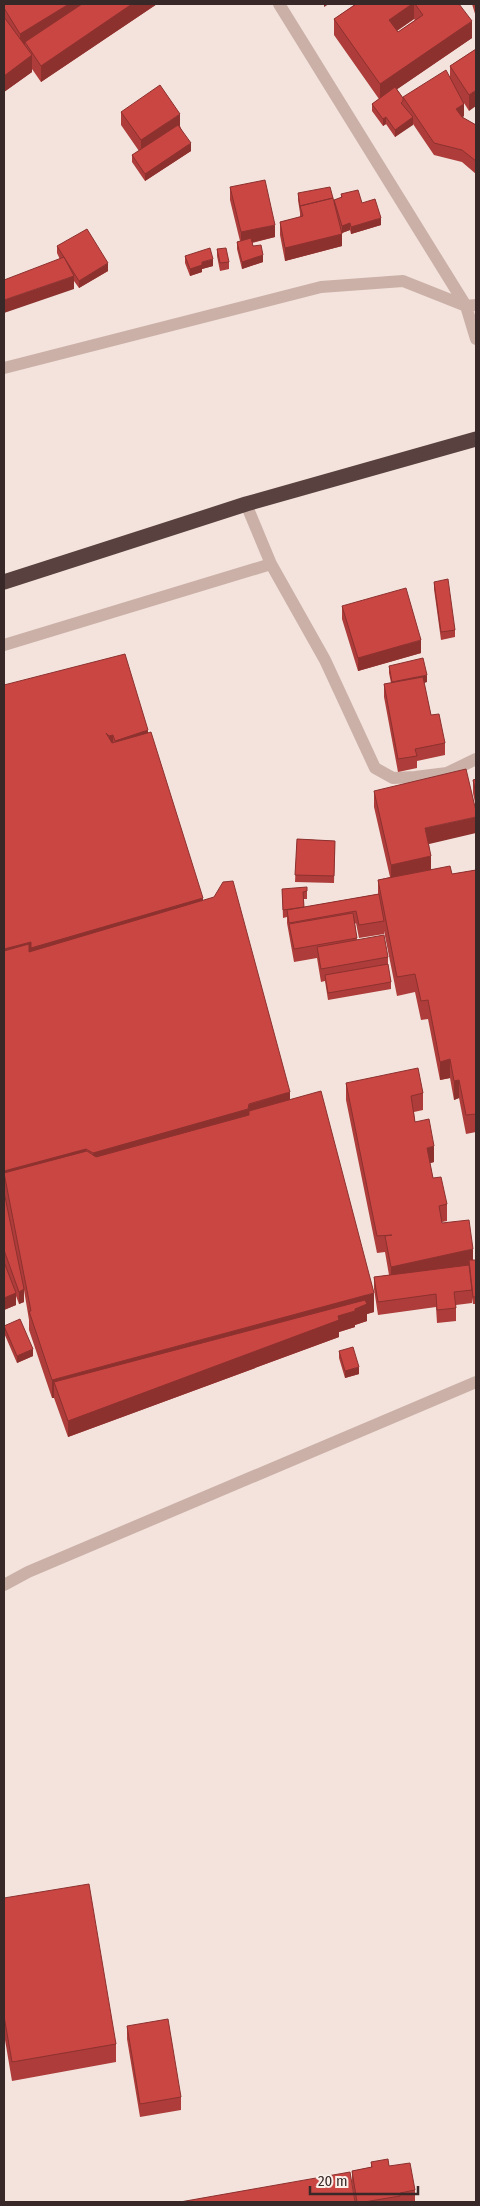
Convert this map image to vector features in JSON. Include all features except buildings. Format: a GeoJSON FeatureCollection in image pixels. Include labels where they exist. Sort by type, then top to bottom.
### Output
{"type":"FeatureCollection","features":[{"type":"Feature","properties":{"kind":"highway"},"geometry":{"type":"LineString","coordinates":[[4,582],[246,504],[476,439]]}},
{"type":"Feature","properties":{"kind":"street"},"geometry":{"type":"LineString","coordinates":[[279,4],[471,306],[476,339]]}},
{"type":"Feature","properties":{"kind":"street"},"geometry":{"type":"LineString","coordinates":[[4,368],[322,287],[403,281],[471,306]]}},
{"type":"Feature","properties":{"kind":"street"},"geometry":{"type":"LineString","coordinates":[[246,504],[271,564],[325,660],[375,768],[393,778],[416,777],[447,773],[476,759]]}},
{"type":"Feature","properties":{"kind":"street"},"geometry":{"type":"LineString","coordinates":[[4,645],[271,564]]}},
{"type":"Feature","properties":{"kind":"street"},"geometry":{"type":"LineString","coordinates":[[4,1585],[28,1572],[476,1382]]}}]}
